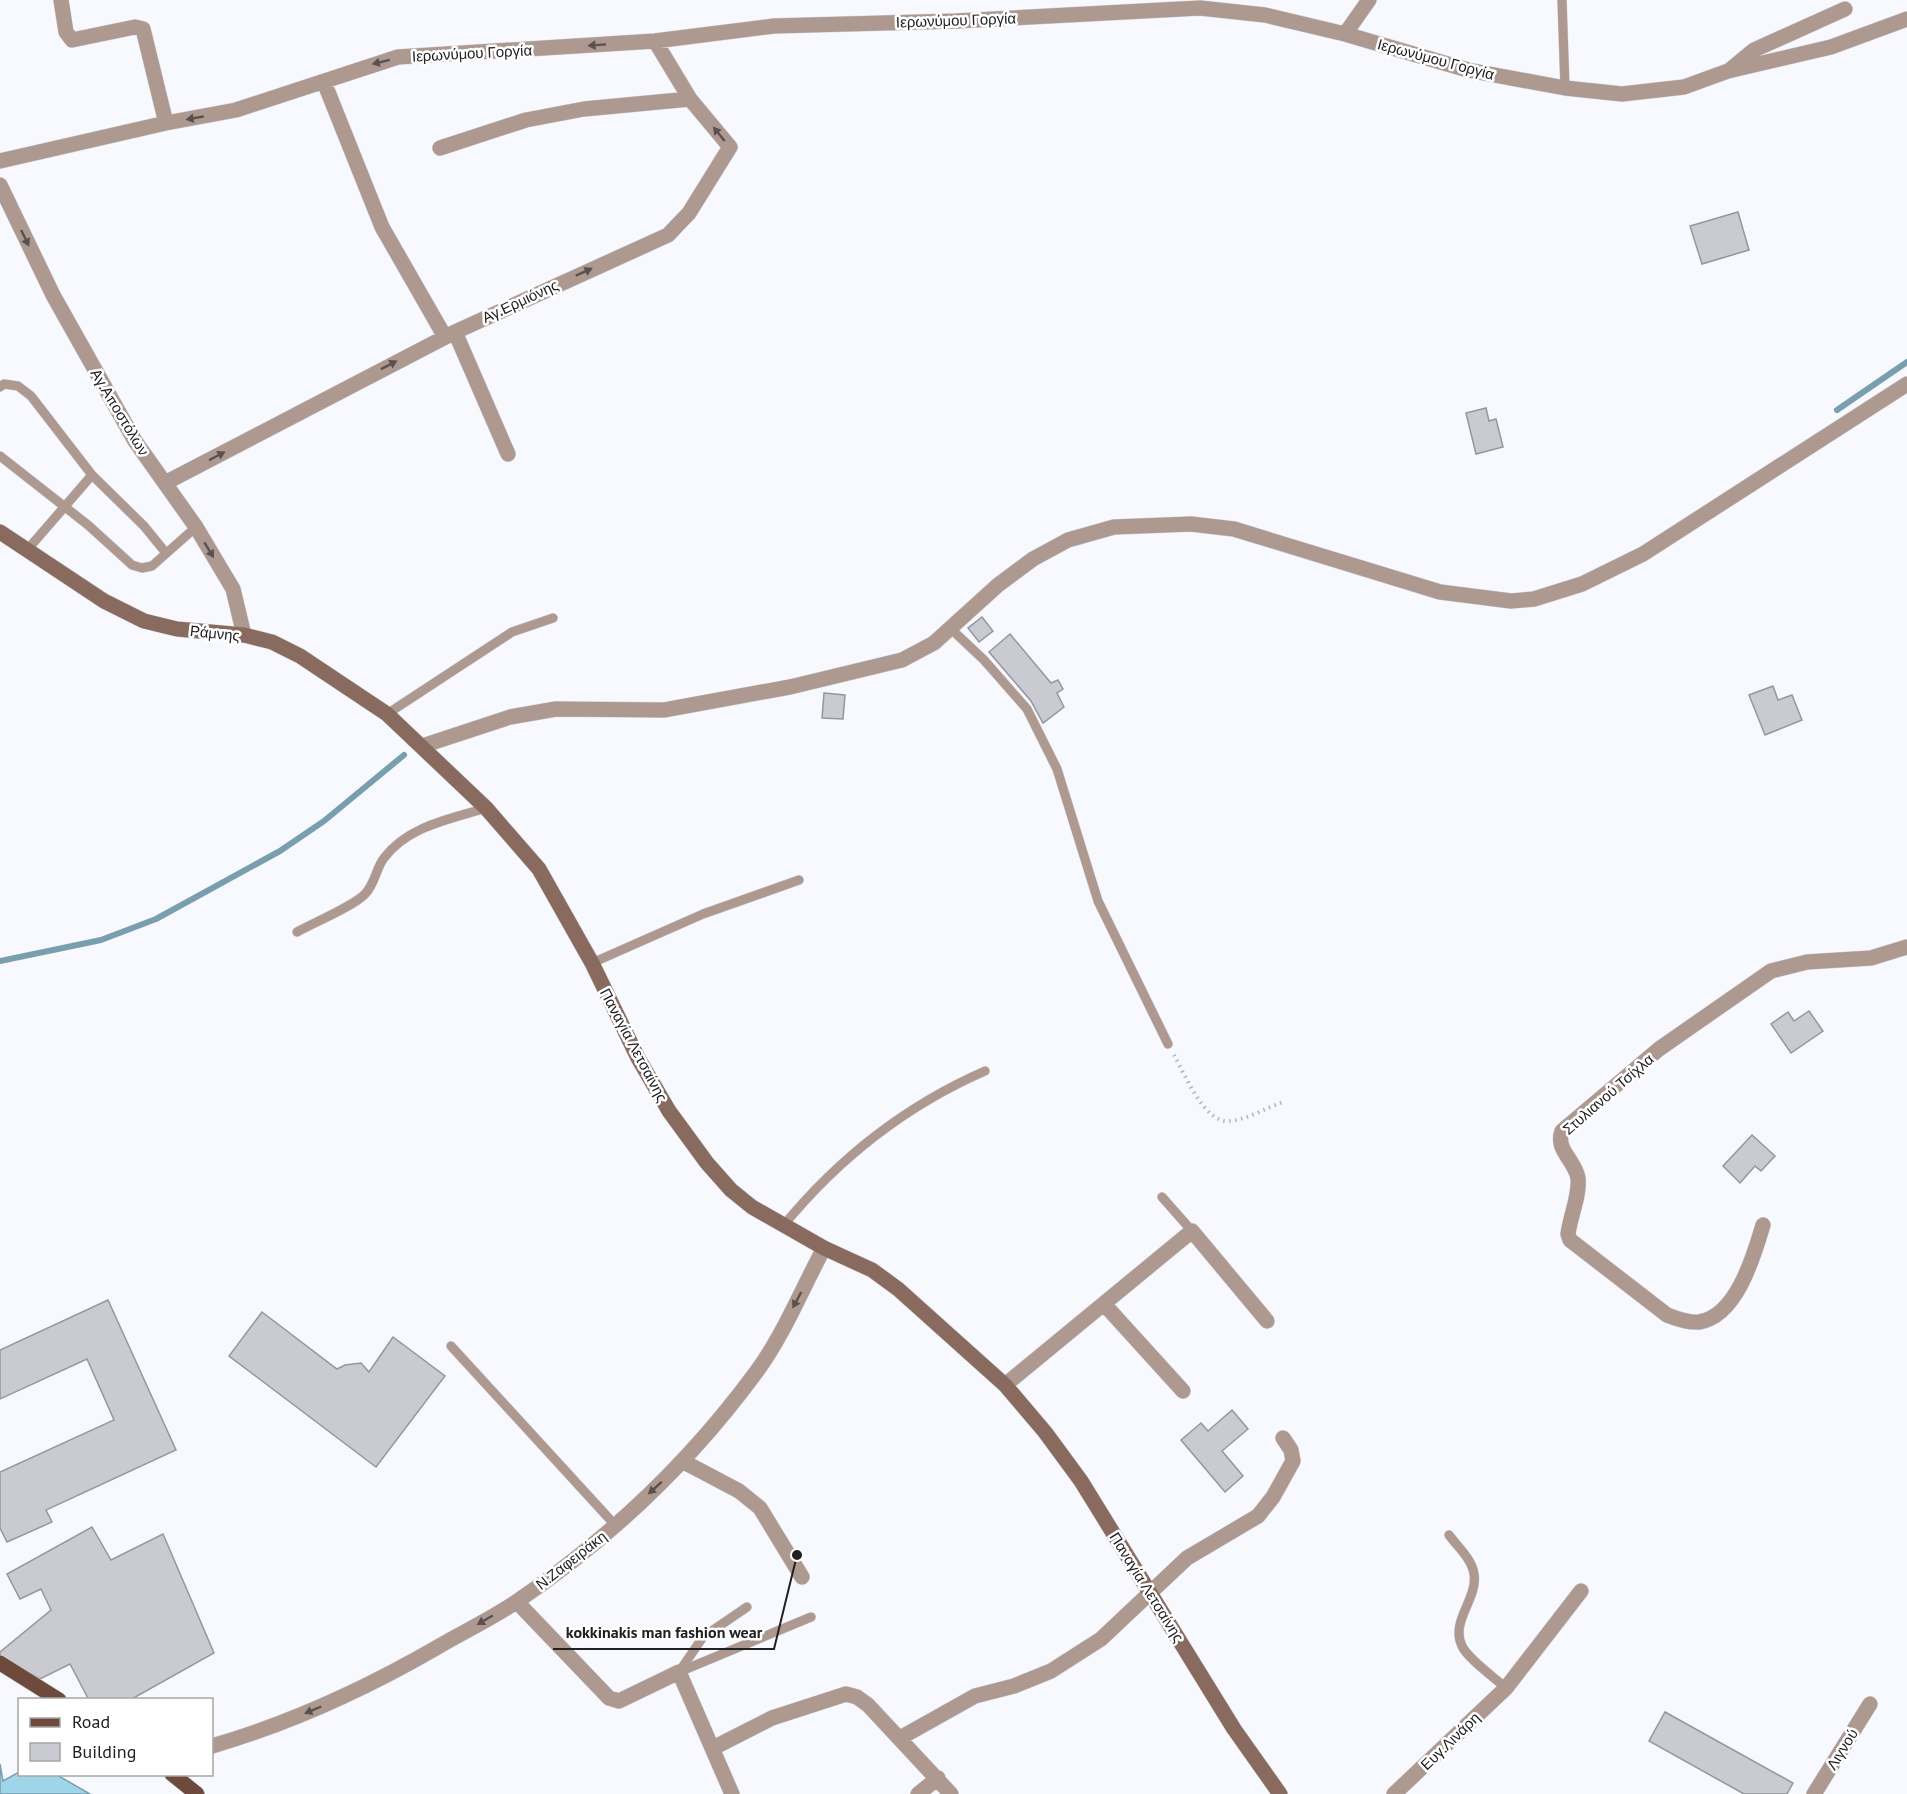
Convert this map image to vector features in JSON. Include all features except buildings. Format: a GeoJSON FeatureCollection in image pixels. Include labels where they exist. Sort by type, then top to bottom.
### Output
{"type":"FeatureCollection","features":[{"type":"Feature","properties":{"kind":"main road","name":"Ράμνης"},"geometry":{"type":"LineString","coordinates":[[0,532],[104,601],[144,621],[177,629],[244,635],[272,642],[300,656],[387,714],[422,746]]}},
{"type":"Feature","properties":{"kind":"main road","name":"Παναγία Λετσαίνης"},"geometry":{"type":"LineString","coordinates":[[422,746],[486,808],[539,869],[592,963],[638,1058],[695,1148],[731,1190],[752,1208],[783,1226],[872,1270],[898,1289],[1005,1385],[1081,1481],[1151,1591],[1234,1729],[1280,1794]]}},
{"type":"Feature","properties":{"kind":"main road"},"geometry":{"type":"LineString","coordinates":[[0,1663],[56,1698]]}},
{"type":"Feature","properties":{"kind":"main road"},"geometry":{"type":"LineString","coordinates":[[174,1776],[197,1794]]}},
{"type":"Feature","properties":{"kind":"street"},"geometry":{"type":"LineString","coordinates":[[61,0],[66,33],[72,40],[135,27],[142,29],[166,123]]}},
{"type":"Feature","properties":{"kind":"street"},"geometry":{"type":"LineString","coordinates":[[1345,34],[1369,0]]}},
{"type":"Feature","properties":{"kind":"street","name":"Ιερωνύμου Γοργία"},"geometry":{"type":"LineString","coordinates":[[0,162],[166,123],[236,110],[398,57],[655,41],[774,26],[956,21],[1200,8],[1264,8],[1468,70],[1564,88],[1622,94],[1684,87],[1728,71],[1831,47],[1907,19]]}},
{"type":"Feature","properties":{"kind":"street"},"geometry":{"type":"LineString","coordinates":[[1728,71],[1754,50],[1845,9]]}},
{"type":"Feature","properties":{"kind":"street","name":"Αγ.Ερμιόνης"},"geometry":{"type":"LineString","coordinates":[[165,483],[450,334],[668,235],[689,213],[730,147],[690,99],[655,41]]}},
{"type":"Feature","properties":{"kind":"street"},"geometry":{"type":"LineString","coordinates":[[324,82],[382,227],[450,334],[508,454]]}},
{"type":"Feature","properties":{"kind":"street"},"geometry":{"type":"LineString","coordinates":[[440,148],[526,120],[584,109],[690,99]]}},
{"type":"Feature","properties":{"kind":"street","name":"Αγ.Αποστόλων"},"geometry":{"type":"LineString","coordinates":[[0,185],[5,211],[123,420],[195,527],[233,589],[244,635]]}},
{"type":"Feature","properties":{"kind":"street"},"geometry":{"type":"LineString","coordinates":[[422,746],[510,717],[556,710],[664,710],[790,687],[902,660],[934,643],[998,585],[1056,544],[1114,527],[1191,524],[1234,529],[1433,590],[1511,601],[1534,599],[1582,584],[1643,554],[1907,384]]}},
{"type":"Feature","properties":{"kind":"street","name":"Στυλιανού Τσίχλα"},"geometry":{"type":"LineString","coordinates":[[1763,1225],[1743,1283],[1729,1301],[1701,1322],[1684,1321],[1667,1316],[1570,1240],[1568,1234],[1570,1219],[1579,1185],[1578,1175],[1561,1147],[1559,1139],[1562,1131],[1659,1049],[1771,971],[1808,962],[1871,958],[1907,947]]}},
{"type":"Feature","properties":{"kind":"street"},"geometry":{"type":"LineString","coordinates":[[1005,1385],[1192,1231],[1268,1321]]}},
{"type":"Feature","properties":{"kind":"street","name":"Ν.Ζαφειράκη"},"geometry":{"type":"LineString","coordinates":[[213,1746],[289,1720],[381,1678],[517,1602],[580,1556],[684,1462],[769,1353],[824,1248]]}},
{"type":"Feature","properties":{"kind":"street"},"geometry":{"type":"LineString","coordinates":[[1104,1304],[1183,1391]]}},
{"type":"Feature","properties":{"kind":"street"},"geometry":{"type":"LineString","coordinates":[[900,1738],[975,1696],[1014,1686],[1051,1671],[1101,1638],[1187,1558],[1258,1516],[1273,1497],[1293,1461],[1291,1450],[1283,1437]]}},
{"type":"Feature","properties":{"kind":"street"},"geometry":{"type":"LineString","coordinates":[[684,1462],[739,1491],[760,1508],[802,1577]]}},
{"type":"Feature","properties":{"kind":"street","name":"Ευγ.Λινάρη"},"geometry":{"type":"LineString","coordinates":[[1395,1794],[1506,1688],[1581,1591]]}},
{"type":"Feature","properties":{"kind":"street"},"geometry":{"type":"LineString","coordinates":[[517,1602],[609,1698],[619,1701],[628,1698],[679,1672],[732,1794]]}},
{"type":"Feature","properties":{"kind":"street"},"geometry":{"type":"LineString","coordinates":[[713,1748],[772,1718],[846,1694],[857,1697],[868,1705],[951,1794]]}},
{"type":"Feature","properties":{"kind":"street","name":"Λιγνού"},"geometry":{"type":"LineString","coordinates":[[1814,1794],[1870,1704]]}},
{"type":"Feature","properties":{"kind":"street"},"geometry":{"type":"LineString","coordinates":[[918,1794],[938,1778]]}},
{"type":"Feature","properties":{"kind":"lane"},"geometry":{"type":"LineString","coordinates":[[1562,0],[1564,88]]}},
{"type":"Feature","properties":{"kind":"lane"},"geometry":{"type":"LineString","coordinates":[[0,387],[4,384],[18,386],[31,396],[92,475],[144,526],[166,553]]}},
{"type":"Feature","properties":{"kind":"lane"},"geometry":{"type":"LineString","coordinates":[[0,456],[63,505],[132,565],[142,568],[152,566],[195,527]]}},
{"type":"Feature","properties":{"kind":"lane"},"geometry":{"type":"LineString","coordinates":[[28,549],[63,505],[92,475]]}},
{"type":"Feature","properties":{"kind":"lane"},"geometry":{"type":"LineString","coordinates":[[387,714],[512,632],[553,618]]}},
{"type":"Feature","properties":{"kind":"lane"},"geometry":{"type":"LineString","coordinates":[[949,627],[1015,692],[1032,718],[1057,769],[1098,901],[1168,1044]]}},
{"type":"Feature","properties":{"kind":"lane"},"geometry":{"type":"LineString","coordinates":[[297,932],[364,896],[390,850],[411,834],[429,825],[486,808]]}},
{"type":"Feature","properties":{"kind":"lane"},"geometry":{"type":"LineString","coordinates":[[592,963],[703,914],[799,880]]}},
{"type":"Feature","properties":{"kind":"lane"},"geometry":{"type":"LineString","coordinates":[[783,1226],[808,1196],[860,1147],[916,1105],[945,1088],[985,1071]]}},
{"type":"Feature","properties":{"kind":"lane"},"geometry":{"type":"LineString","coordinates":[[1162,1197],[1192,1231]]}},
{"type":"Feature","properties":{"kind":"lane"},"geometry":{"type":"LineString","coordinates":[[452,1346],[615,1525]]}},
{"type":"Feature","properties":{"kind":"lane"},"geometry":{"type":"LineString","coordinates":[[1449,1535],[1474,1573],[1474,1587],[1459,1626],[1461,1645],[1506,1688]]}},
{"type":"Feature","properties":{"kind":"lane"},"geometry":{"type":"LineString","coordinates":[[679,1672],[703,1637],[747,1607]]}},
{"type":"Feature","properties":{"kind":"lane"},"geometry":{"type":"LineString","coordinates":[[679,1672],[811,1617]]}},
{"type":"Feature","properties":{"kind":"path"},"geometry":{"type":"LineString","coordinates":[[1168,1044],[1206,1111],[1218,1120],[1229,1121],[1283,1102]]}},
{"type":"Feature","properties":{"kind":"water"},"geometry":{"type":"Polygon","coordinates":[[[0,1764],[3,1781],[18,1773],[18,1776],[59,1776],[90,1794],[0,1794],[0,1764]]]}},
{"type":"Feature","properties":{"kind":"waterway"},"geometry":{"type":"LineString","coordinates":[[1837,410],[1907,362]]}},
{"type":"Feature","properties":{"kind":"waterway"},"geometry":{"type":"LineString","coordinates":[[0,961],[101,940],[156,919],[280,851],[324,821],[404,755]]}},
{"type":"Feature","properties":{"kind":"place","name":"kokkinakis man fashion wear"},"geometry":{"type":"Point","coordinates":[797,1555]}}]}
